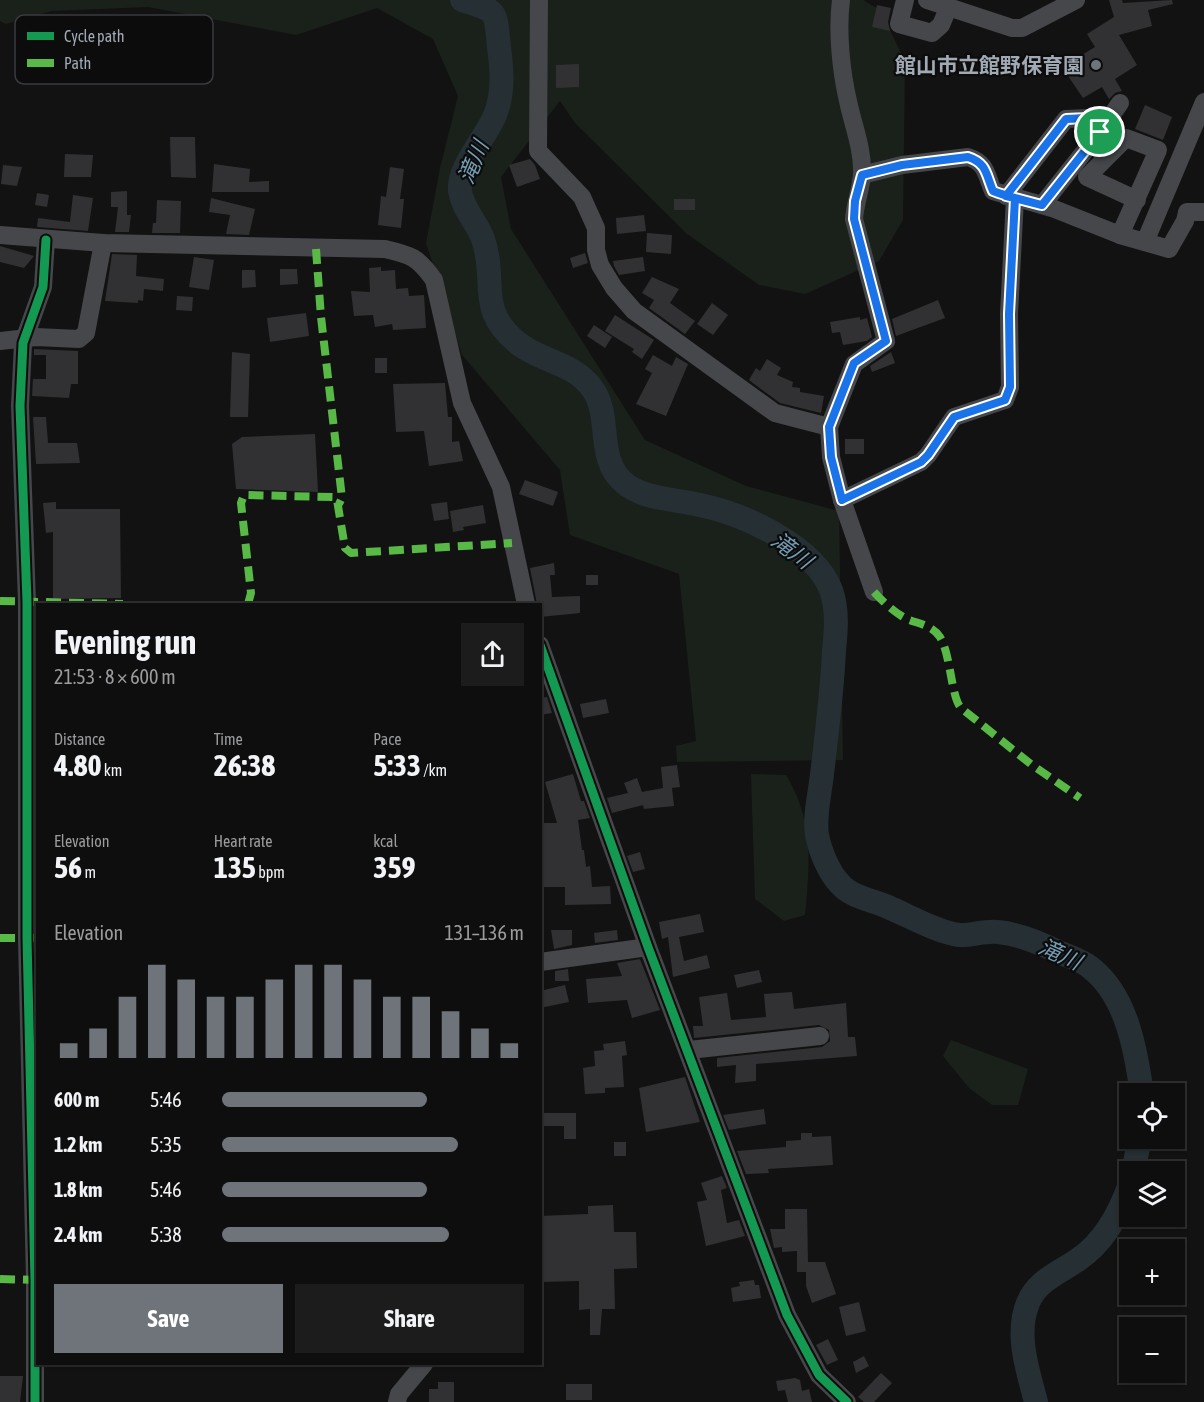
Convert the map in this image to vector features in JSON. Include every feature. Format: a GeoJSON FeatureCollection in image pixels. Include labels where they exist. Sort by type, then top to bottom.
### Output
{"type":"FeatureCollection","features":[{"type":"Feature","properties":{"kind":"street"},"geometry":{"type":"LineString","coordinates":[[539,0],[538,151],[582,197],[596,228],[596,250],[600,265],[614,288],[634,311],[775,413],[829,427]]}},
{"type":"Feature","properties":{"kind":"street"},"geometry":{"type":"LineString","coordinates":[[842,0],[843,67],[848,100],[859,143],[862,175],[855,201],[854,219],[886,341],[854,363],[829,427],[831,457],[842,500],[874,592]]}},
{"type":"Feature","properties":{"kind":"street"},"geometry":{"type":"LineString","coordinates":[[905,0],[899,24],[932,33],[941,25],[949,6]]}},
{"type":"Feature","properties":{"kind":"street"},"geometry":{"type":"LineString","coordinates":[[927,0],[1001,25],[1022,28],[1076,0]]}},
{"type":"Feature","properties":{"kind":"street"},"geometry":{"type":"LineString","coordinates":[[1145,242],[1201,96]]}},
{"type":"Feature","properties":{"kind":"street"},"geometry":{"type":"LineString","coordinates":[[1042,205],[1120,103]]}},
{"type":"Feature","properties":{"kind":"street"},"geometry":{"type":"LineString","coordinates":[[842,500],[921,462],[954,417],[1005,400],[1010,387],[1011,197],[1066,119],[1087,118],[1100,132]]}},
{"type":"Feature","properties":{"kind":"street"},"geometry":{"type":"LineString","coordinates":[[862,175],[910,163],[968,157],[978,160],[986,169],[993,191],[1042,205],[1120,235],[1169,249],[1185,221],[1187,212],[1204,212]]}},
{"type":"Feature","properties":{"kind":"street"},"geometry":{"type":"LineString","coordinates":[[1120,235],[1137,200]]}},
{"type":"Feature","properties":{"kind":"street"},"geometry":{"type":"LineString","coordinates":[[0,235],[103,243],[385,249],[413,256],[423,264],[434,280],[462,403],[501,487],[526,603]]}},
{"type":"Feature","properties":{"kind":"street"},"geometry":{"type":"LineString","coordinates":[[35,1402],[35,1280],[27,938],[27,602],[20,406],[23,340],[43,287],[46,240]]}},
{"type":"Feature","properties":{"kind":"street"},"geometry":{"type":"LineString","coordinates":[[0,342],[36,337],[79,339],[86,333],[103,243]]}},
{"type":"Feature","properties":{"kind":"street"},"geometry":{"type":"LineString","coordinates":[[542,653],[648,947],[689,1050],[787,1315],[819,1375],[847,1402]]}},
{"type":"Feature","properties":{"kind":"street"},"geometry":{"type":"LineString","coordinates":[[542,962],[648,947]]}},
{"type":"Feature","properties":{"kind":"street"},"geometry":{"type":"LineString","coordinates":[[689,1050],[820,1036]]}},
{"type":"Feature","properties":{"kind":"street"},"geometry":{"type":"LineString","coordinates":[[397,1402],[399,1394],[423,1365]]}},
{"type":"Feature","properties":{"kind":"shaded area"},"geometry":{"type":"Polygon","coordinates":[[[0,0],[863,0],[880,10],[905,61],[903,220],[879,261],[805,294],[759,285],[687,234],[575,123],[560,101],[501,177],[511,229],[645,440],[746,486],[839,511],[843,760],[677,762],[676,746],[696,741],[679,574],[570,535],[560,470],[462,355],[426,243],[440,168],[458,96],[433,39],[377,8],[296,35],[213,19],[213,15],[190,15],[148,7],[52,11],[38,15],[15,15],[15,21],[6,24],[0,21],[0,0]]]}},
{"type":"Feature","properties":{"kind":"shaded area"},"geometry":{"type":"Polygon","coordinates":[[[751,774],[786,775],[795,792],[806,826],[808,843],[805,915],[784,921],[755,899],[751,774]]]}},
{"type":"Feature","properties":{"kind":"shaded area"},"geometry":{"type":"Polygon","coordinates":[[[951,1040],[1028,1069],[1018,1105],[992,1105],[969,1088],[943,1056],[951,1040]]]}},
{"type":"Feature","properties":{"kind":"building"},"geometry":{"type":"Polygon","coordinates":[[[1109,0],[1122,0],[1123,3],[1172,0],[1173,4],[1148,10],[1152,26],[1119,35],[1137,65],[1115,79],[1122,91],[1115,93],[1109,99],[1102,87],[1083,98],[1062,67],[1095,47],[1087,34],[1114,17],[1109,0]]]}},
{"type":"Feature","properties":{"kind":"building"},"geometry":{"type":"Polygon","coordinates":[[[877,5],[891,8],[888,22],[890,31],[872,27],[877,5]]]}},
{"type":"Feature","properties":{"kind":"building"},"geometry":{"type":"Polygon","coordinates":[[[579,64],[579,87],[556,88],[556,65],[579,64]]]}},
{"type":"Feature","properties":{"kind":"building"},"geometry":{"type":"Polygon","coordinates":[[[1145,105],[1172,117],[1163,140],[1135,129],[1145,105]]]}},
{"type":"Feature","properties":{"kind":"building"},"geometry":{"type":"Polygon","coordinates":[[[170,137],[195,137],[196,178],[171,177],[170,137]]]}},
{"type":"Feature","properties":{"kind":"building"},"geometry":{"type":"Polygon","coordinates":[[[65,154],[93,155],[91,177],[64,177],[65,154]]]}},
{"type":"Feature","properties":{"kind":"building"},"geometry":{"type":"Polygon","coordinates":[[[530,159],[540,179],[517,187],[509,165],[530,159]]]}},
{"type":"Feature","properties":{"kind":"building"},"geometry":{"type":"Polygon","coordinates":[[[214,164],[250,169],[249,182],[269,181],[269,192],[212,192],[214,164]]]}},
{"type":"Feature","properties":{"kind":"building"},"geometry":{"type":"Polygon","coordinates":[[[3,165],[22,167],[17,186],[1,184],[3,165]]]}},
{"type":"Feature","properties":{"kind":"building"},"geometry":{"type":"Polygon","coordinates":[[[390,167],[404,169],[400,199],[404,199],[401,228],[378,225],[381,196],[386,197],[390,167]]]}},
{"type":"Feature","properties":{"kind":"building"},"geometry":{"type":"Polygon","coordinates":[[[127,191],[127,215],[131,215],[129,232],[115,232],[118,207],[111,207],[111,192],[127,191]]]}},
{"type":"Feature","properties":{"kind":"building"},"geometry":{"type":"Polygon","coordinates":[[[37,193],[49,195],[47,207],[35,205],[37,193]]]}},
{"type":"Feature","properties":{"kind":"building"},"geometry":{"type":"Polygon","coordinates":[[[73,195],[93,198],[88,231],[37,227],[38,218],[70,222],[73,195]]]}},
{"type":"Feature","properties":{"kind":"building"},"geometry":{"type":"Polygon","coordinates":[[[211,198],[255,209],[249,235],[226,234],[230,215],[209,212],[211,198]]]}},
{"type":"Feature","properties":{"kind":"building"},"geometry":{"type":"Polygon","coordinates":[[[674,199],[695,199],[695,210],[674,210],[674,199]]]}},
{"type":"Feature","properties":{"kind":"building"},"geometry":{"type":"Polygon","coordinates":[[[157,200],[181,201],[180,233],[152,233],[153,223],[156,223],[157,200]]]}},
{"type":"Feature","properties":{"kind":"building"},"geometry":{"type":"Polygon","coordinates":[[[644,215],[646,231],[617,234],[616,218],[644,215]]]}},
{"type":"Feature","properties":{"kind":"building"},"geometry":{"type":"Polygon","coordinates":[[[647,233],[672,235],[671,254],[646,252],[647,233]]]}},
{"type":"Feature","properties":{"kind":"building"},"geometry":{"type":"Polygon","coordinates":[[[0,246],[34,256],[24,268],[0,262],[0,246]]]}},
{"type":"Feature","properties":{"kind":"building"},"geometry":{"type":"Polygon","coordinates":[[[585,253],[588,263],[573,268],[570,258],[585,253]]]}},
{"type":"Feature","properties":{"kind":"building"},"geometry":{"type":"Polygon","coordinates":[[[112,254],[137,255],[136,276],[164,279],[163,291],[144,289],[143,301],[138,300],[138,303],[105,301],[112,254]]]}},
{"type":"Feature","properties":{"kind":"building"},"geometry":{"type":"Polygon","coordinates":[[[194,257],[214,260],[209,290],[189,287],[194,257]]]}},
{"type":"Feature","properties":{"kind":"building"},"geometry":{"type":"Polygon","coordinates":[[[643,257],[645,271],[619,275],[614,266],[613,261],[643,257]]]}},
{"type":"Feature","properties":{"kind":"building"},"geometry":{"type":"Polygon","coordinates":[[[381,267],[381,271],[395,270],[396,289],[408,288],[409,296],[424,295],[426,328],[393,330],[392,324],[375,327],[373,315],[354,316],[351,291],[370,292],[369,268],[381,267]]]}},
{"type":"Feature","properties":{"kind":"building"},"geometry":{"type":"Polygon","coordinates":[[[280,269],[297,269],[298,284],[280,285],[280,269]]]}},
{"type":"Feature","properties":{"kind":"building"},"geometry":{"type":"Polygon","coordinates":[[[242,270],[255,270],[256,287],[242,288],[242,270]]]}},
{"type":"Feature","properties":{"kind":"building"},"geometry":{"type":"Polygon","coordinates":[[[652,277],[679,289],[670,303],[695,321],[685,334],[649,308],[654,300],[642,293],[652,277]]]}},
{"type":"Feature","properties":{"kind":"building"},"geometry":{"type":"Polygon","coordinates":[[[177,296],[193,297],[192,311],[176,310],[177,296]]]}},
{"type":"Feature","properties":{"kind":"building"},"geometry":{"type":"Polygon","coordinates":[[[938,300],[945,318],[896,336],[892,319],[938,300]]]}},
{"type":"Feature","properties":{"kind":"building"},"geometry":{"type":"Polygon","coordinates":[[[712,303],[728,315],[713,335],[697,324],[712,303]]]}},
{"type":"Feature","properties":{"kind":"building"},"geometry":{"type":"Polygon","coordinates":[[[306,313],[309,336],[270,342],[267,318],[306,313]]]}},
{"type":"Feature","properties":{"kind":"building"},"geometry":{"type":"Polygon","coordinates":[[[615,315],[654,340],[642,359],[632,352],[634,349],[605,331],[615,315]]]}},
{"type":"Feature","properties":{"kind":"building"},"geometry":{"type":"Polygon","coordinates":[[[860,317],[860,320],[867,318],[872,337],[867,341],[843,345],[840,332],[832,333],[830,322],[860,317]]]}},
{"type":"Feature","properties":{"kind":"building"},"geometry":{"type":"Polygon","coordinates":[[[594,325],[612,337],[605,348],[587,336],[594,325]]]}},
{"type":"Feature","properties":{"kind":"building"},"geometry":{"type":"Polygon","coordinates":[[[34,349],[78,351],[78,384],[71,384],[69,398],[32,396],[33,379],[46,379],[46,355],[34,355],[34,349]]]}},
{"type":"Feature","properties":{"kind":"building"},"geometry":{"type":"Polygon","coordinates":[[[232,352],[250,354],[248,417],[230,417],[232,352]]]}},
{"type":"Feature","properties":{"kind":"building"},"geometry":{"type":"Polygon","coordinates":[[[891,352],[895,363],[872,372],[870,366],[891,352]]]}},
{"type":"Feature","properties":{"kind":"building"},"geometry":{"type":"Polygon","coordinates":[[[653,355],[672,366],[676,357],[688,364],[666,416],[636,404],[652,373],[645,369],[653,355]]]}},
{"type":"Feature","properties":{"kind":"building"},"geometry":{"type":"Polygon","coordinates":[[[375,358],[387,358],[387,373],[375,373],[375,358]]]}},
{"type":"Feature","properties":{"kind":"building"},"geometry":{"type":"Polygon","coordinates":[[[767,359],[781,368],[777,375],[793,382],[792,387],[800,388],[800,392],[824,396],[821,413],[780,403],[749,380],[756,368],[760,371],[767,359]]]}},
{"type":"Feature","properties":{"kind":"building"},"geometry":{"type":"Polygon","coordinates":[[[445,383],[448,417],[452,417],[452,442],[459,441],[463,461],[429,466],[424,431],[396,432],[393,384],[445,383]]]}},
{"type":"Feature","properties":{"kind":"building"},"geometry":{"type":"Polygon","coordinates":[[[33,417],[46,417],[48,443],[77,443],[80,463],[36,464],[33,417]]]}},
{"type":"Feature","properties":{"kind":"building"},"geometry":{"type":"Polygon","coordinates":[[[315,434],[318,492],[236,489],[232,444],[242,437],[315,434]]]}},
{"type":"Feature","properties":{"kind":"building"},"geometry":{"type":"Polygon","coordinates":[[[845,439],[864,439],[864,454],[845,454],[845,439]]]}},
{"type":"Feature","properties":{"kind":"building"},"geometry":{"type":"Polygon","coordinates":[[[525,480],[558,492],[553,506],[519,494],[525,480]]]}},
{"type":"Feature","properties":{"kind":"building"},"geometry":{"type":"Polygon","coordinates":[[[56,502],[56,509],[120,509],[121,598],[53,599],[53,532],[46,533],[43,503],[56,502]]]}},
{"type":"Feature","properties":{"kind":"building"},"geometry":{"type":"Polygon","coordinates":[[[447,502],[449,519],[434,521],[431,504],[447,502]]]}},
{"type":"Feature","properties":{"kind":"building"},"geometry":{"type":"Polygon","coordinates":[[[483,505],[486,523],[463,527],[464,530],[453,532],[450,511],[483,505]]]}},
{"type":"Feature","properties":{"kind":"building"},"geometry":{"type":"Polygon","coordinates":[[[554,563],[555,575],[550,575],[552,597],[580,596],[580,613],[542,617],[542,603],[537,603],[530,568],[554,563]]]}},
{"type":"Feature","properties":{"kind":"building"},"geometry":{"type":"Polygon","coordinates":[[[586,575],[598,575],[598,585],[586,585],[586,575]]]}},
{"type":"Feature","properties":{"kind":"building"},"geometry":{"type":"Polygon","coordinates":[[[547,697],[552,713],[542,715],[542,698],[547,697]]]}},
{"type":"Feature","properties":{"kind":"building"},"geometry":{"type":"Polygon","coordinates":[[[606,699],[609,713],[583,718],[580,704],[606,699]]]}},
{"type":"Feature","properties":{"kind":"building"},"geometry":{"type":"Polygon","coordinates":[[[677,765],[680,787],[672,788],[674,806],[644,809],[643,805],[612,813],[607,798],[628,793],[624,783],[637,778],[642,792],[663,788],[661,767],[677,765]]]}},
{"type":"Feature","properties":{"kind":"building"},"geometry":{"type":"Polygon","coordinates":[[[573,774],[581,801],[584,801],[590,818],[578,820],[586,867],[590,866],[592,887],[610,886],[611,904],[565,905],[565,887],[542,887],[542,823],[557,823],[545,782],[573,774]]]}},
{"type":"Feature","properties":{"kind":"building"},"geometry":{"type":"Polygon","coordinates":[[[640,852],[645,869],[633,872],[627,856],[640,852]]]}},
{"type":"Feature","properties":{"kind":"building"},"geometry":{"type":"Polygon","coordinates":[[[700,914],[704,932],[679,937],[684,961],[707,955],[710,968],[673,977],[668,937],[662,939],[659,922],[700,914]]]}},
{"type":"Feature","properties":{"kind":"building"},"geometry":{"type":"Polygon","coordinates":[[[551,930],[572,930],[572,945],[554,949],[551,930]]]}},
{"type":"Feature","properties":{"kind":"building"},"geometry":{"type":"Polygon","coordinates":[[[617,930],[618,940],[595,943],[594,933],[617,930]]]}},
{"type":"Feature","properties":{"kind":"building"},"geometry":{"type":"Polygon","coordinates":[[[640,959],[660,1010],[632,1018],[627,1000],[588,1003],[586,979],[622,976],[617,963],[640,959]]]}},
{"type":"Feature","properties":{"kind":"building"},"geometry":{"type":"Polygon","coordinates":[[[568,969],[569,981],[555,981],[555,971],[568,969]]]}},
{"type":"Feature","properties":{"kind":"building"},"geometry":{"type":"Polygon","coordinates":[[[759,970],[762,982],[737,988],[734,975],[759,970]]]}},
{"type":"Feature","properties":{"kind":"building"},"geometry":{"type":"Polygon","coordinates":[[[565,985],[569,1002],[542,1008],[542,991],[565,985]]]}},
{"type":"Feature","properties":{"kind":"building"},"geometry":{"type":"Polygon","coordinates":[[[792,992],[794,1009],[846,1003],[848,1037],[855,1037],[857,1056],[756,1064],[756,1081],[735,1083],[736,1065],[717,1067],[717,1058],[822,1047],[830,1041],[829,1030],[819,1025],[694,1038],[693,1026],[703,1026],[699,997],[727,993],[731,1020],[766,1017],[764,994],[792,992]]]}},
{"type":"Feature","properties":{"kind":"building"},"geometry":{"type":"Polygon","coordinates":[[[625,1041],[627,1055],[622,1056],[624,1087],[605,1088],[605,1093],[585,1094],[583,1068],[595,1066],[594,1051],[604,1050],[603,1044],[625,1041]]]}},
{"type":"Feature","properties":{"kind":"building"},"geometry":{"type":"Polygon","coordinates":[[[685,1077],[700,1122],[646,1132],[639,1088],[685,1077]]]}},
{"type":"Feature","properties":{"kind":"building"},"geometry":{"type":"Polygon","coordinates":[[[764,1109],[766,1124],[729,1130],[723,1115],[764,1109]]]}},
{"type":"Feature","properties":{"kind":"building"},"geometry":{"type":"Polygon","coordinates":[[[542,1113],[576,1113],[576,1139],[564,1139],[564,1126],[542,1126],[542,1113]]]}},
{"type":"Feature","properties":{"kind":"building"},"geometry":{"type":"Polygon","coordinates":[[[801,1133],[812,1133],[812,1137],[831,1136],[833,1165],[768,1169],[769,1173],[746,1174],[737,1151],[786,1147],[786,1141],[801,1140],[801,1133]]]}},
{"type":"Feature","properties":{"kind":"building"},"geometry":{"type":"Polygon","coordinates":[[[614,1142],[626,1142],[626,1156],[614,1156],[614,1142]]]}},
{"type":"Feature","properties":{"kind":"building"},"geometry":{"type":"Polygon","coordinates":[[[722,1176],[727,1188],[721,1190],[727,1223],[739,1220],[745,1236],[706,1246],[697,1202],[707,1200],[701,1183],[722,1176]]]}},
{"type":"Feature","properties":{"kind":"building"},"geometry":{"type":"Polygon","coordinates":[[[613,1205],[614,1232],[636,1232],[637,1268],[614,1269],[615,1309],[602,1309],[600,1335],[590,1335],[590,1309],[579,1310],[579,1281],[542,1282],[542,1216],[588,1214],[588,1206],[613,1205]]]}},
{"type":"Feature","properties":{"kind":"building"},"geometry":{"type":"Polygon","coordinates":[[[785,1209],[807,1209],[808,1262],[825,1262],[836,1294],[812,1303],[806,1286],[806,1272],[797,1272],[797,1251],[782,1252],[782,1247],[774,1248],[770,1229],[785,1229],[785,1209]]]}},
{"type":"Feature","properties":{"kind":"building"},"geometry":{"type":"Polygon","coordinates":[[[754,1280],[755,1285],[759,1285],[761,1298],[733,1302],[731,1288],[740,1286],[739,1282],[754,1280]]]}},
{"type":"Feature","properties":{"kind":"building"},"geometry":{"type":"Polygon","coordinates":[[[859,1302],[866,1331],[846,1336],[839,1307],[859,1302]]]}},
{"type":"Feature","properties":{"kind":"building"},"geometry":{"type":"Polygon","coordinates":[[[828,1339],[838,1360],[827,1365],[816,1345],[828,1339]]]}},
{"type":"Feature","properties":{"kind":"building"},"geometry":{"type":"Polygon","coordinates":[[[864,1356],[869,1366],[856,1373],[853,1362],[864,1356]]]}},
{"type":"Feature","properties":{"kind":"building"},"geometry":{"type":"Polygon","coordinates":[[[881,1373],[892,1383],[874,1402],[864,1402],[858,1397],[881,1373]]]}},
{"type":"Feature","properties":{"kind":"building"},"geometry":{"type":"Polygon","coordinates":[[[0,1376],[23,1376],[20,1402],[0,1402],[0,1376]]]}},
{"type":"Feature","properties":{"kind":"building"},"geometry":{"type":"Polygon","coordinates":[[[795,1378],[800,1380],[802,1391],[809,1389],[812,1402],[788,1402],[785,1390],[778,1391],[776,1381],[795,1378]]]}},
{"type":"Feature","properties":{"kind":"building"},"geometry":{"type":"Polygon","coordinates":[[[438,1382],[454,1382],[454,1402],[429,1402],[429,1389],[438,1389],[438,1382]]]}},
{"type":"Feature","properties":{"kind":"building"},"geometry":{"type":"Polygon","coordinates":[[[566,1384],[592,1384],[592,1400],[566,1400],[566,1384]]]}},
{"type":"Feature","properties":{"kind":"waterway","name":"滝川"},"geometry":{"type":"LineString","coordinates":[[462,0],[488,10],[492,13],[497,25],[502,81],[498,107],[473,152],[460,182],[464,204],[483,239],[489,269],[492,307],[497,319],[505,331],[519,344],[537,355],[566,367],[584,379],[591,387],[601,407],[607,453],[616,474],[624,483],[654,497],[718,509],[776,534],[810,559],[831,590],[836,613],[835,636],[816,821],[820,848],[832,874],[850,892],[942,931],[959,935],[983,932],[1013,935],[1087,965],[1103,980],[1121,1009],[1133,1043],[1140,1083]]}},
{"type":"Feature","properties":{"kind":"waterway","name":"滝川"},"geometry":{"type":"LineString","coordinates":[[1135,1161],[1138,1149]]}},
{"type":"Feature","properties":{"kind":"waterway","name":"滝川"},"geometry":{"type":"LineString","coordinates":[[1036,1402],[1023,1340],[1024,1315],[1028,1303],[1043,1282],[1079,1259],[1096,1244],[1119,1209]]}},
{"type":"Feature","properties":{"kind":"marked path"},"geometry":{"type":"LineString","coordinates":[[316,249],[321,317],[342,498],[339,504]]}},
{"type":"Feature","properties":{"kind":"marked path"},"geometry":{"type":"LineString","coordinates":[[248,603],[251,593],[241,503],[244,495],[333,497],[337,500],[345,548],[351,553],[512,543]]}},
{"type":"Feature","properties":{"kind":"marked path"},"geometry":{"type":"LineString","coordinates":[[874,592],[898,614],[929,627],[937,633],[947,654],[955,695],[961,708],[1032,765],[1080,798]]}},
{"type":"Feature","properties":{"kind":"marked path"},"geometry":{"type":"LineString","coordinates":[[0,601],[82,603]]}},
{"type":"Feature","properties":{"kind":"marked path"},"geometry":{"type":"LineString","coordinates":[[0,938],[36,938]]}},
{"type":"Feature","properties":{"kind":"marked path"},"geometry":{"type":"LineString","coordinates":[[0,1279],[36,1280]]}},
{"type":"Feature","properties":{"kind":"cycle path"},"geometry":{"type":"LineString","coordinates":[[35,1402],[35,1280],[27,938],[27,602],[20,406],[23,343],[43,287],[46,240]]}},
{"type":"Feature","properties":{"kind":"cycle path"},"geometry":{"type":"LineString","coordinates":[[542,651],[648,947],[787,1315],[819,1375],[847,1402]]}},
{"type":"Feature","properties":{"kind":"place","name":"館山市立館野保育園"},"geometry":{"type":"Point","coordinates":[1096,65]}},
{"type":"Feature","properties":{"kind":"route"},"geometry":{"type":"LineString","coordinates":[[1100,132],[1042,205],[1015,198],[1006,196],[993,191],[986,169],[978,160],[968,157],[953,157],[902,165],[862,175],[855,201],[854,219],[886,341],[882,346],[862,356],[854,363],[829,427],[831,457],[842,500],[921,462],[954,417],[997,405],[1005,400],[1010,387],[1009,314],[1015,198],[1006,196],[1066,119],[1087,118],[1100,132]]}}]}
